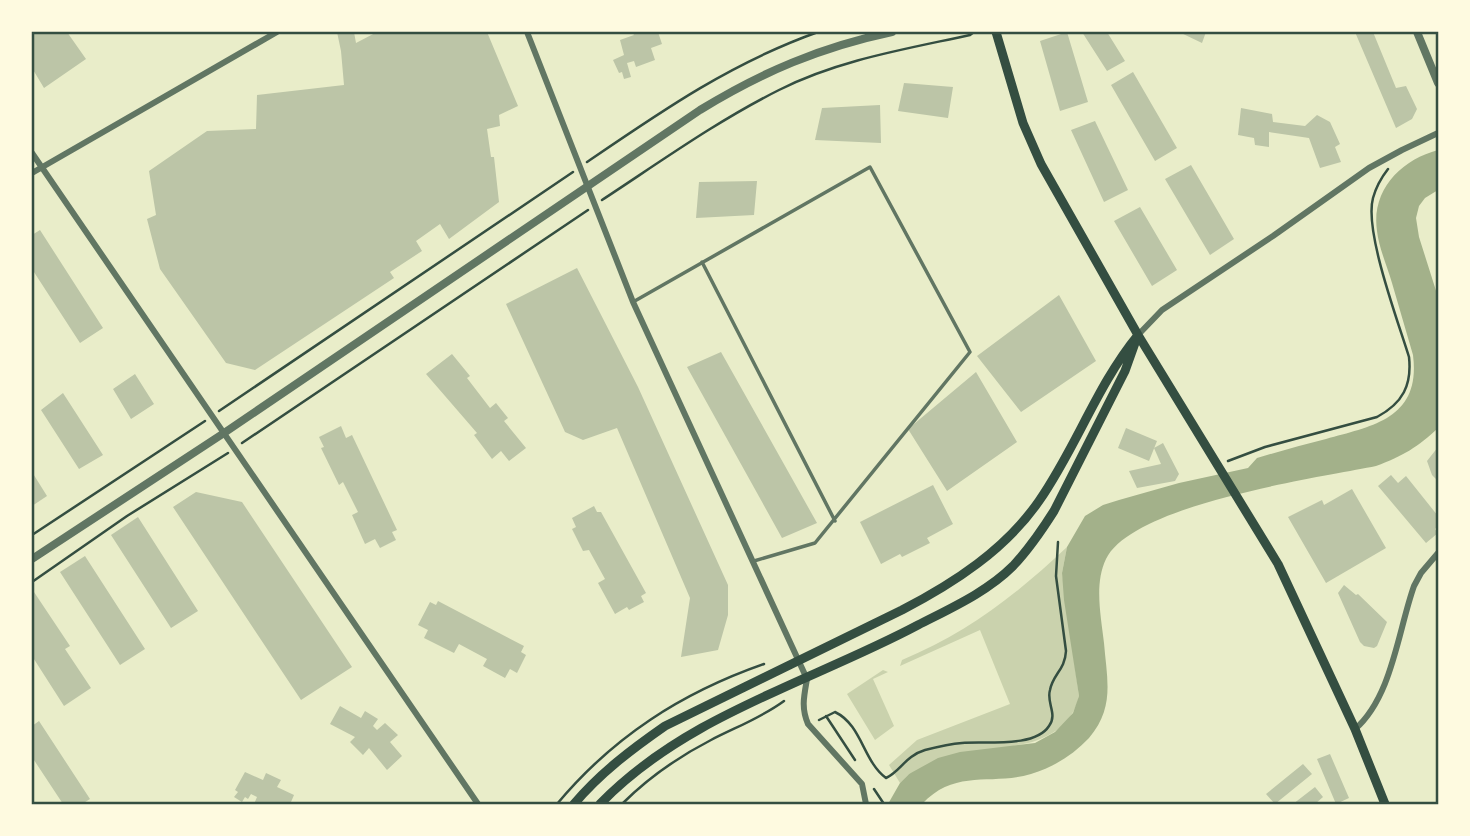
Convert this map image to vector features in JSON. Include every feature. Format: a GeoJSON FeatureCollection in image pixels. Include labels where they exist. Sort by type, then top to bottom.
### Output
{"type":"FeatureCollection","features":[{"type":"Feature","properties":{"kind":"main road"},"geometry":{"type":"LineString","coordinates":[[996,32],[1031,144],[1138,335],[1278,564],[1355,729],[1385,804]]}},
{"type":"Feature","properties":{"kind":"main road"},"geometry":{"type":"LineString","coordinates":[[574,804],[632,748],[665,726],[938,591],[972,568],[1004,541],[1040,499],[1119,357],[1138,335]]}},
{"type":"Feature","properties":{"kind":"main road"},"geometry":{"type":"LineString","coordinates":[[600,804],[639,768],[677,741],[958,605],[986,588],[1012,567],[1055,511],[1125,371],[1138,335]]}},
{"type":"Feature","properties":{"kind":"street"},"geometry":{"type":"LineString","coordinates":[[32,173],[268,34],[277,32]]}},
{"type":"Feature","properties":{"kind":"street"},"geometry":{"type":"LineString","coordinates":[[527,32],[633,302],[807,678],[802,705],[808,724],[862,784],[866,804]]}},
{"type":"Feature","properties":{"kind":"street"},"geometry":{"type":"LineString","coordinates":[[32,559],[224,433],[700,110],[761,75],[818,51],[892,32]]}},
{"type":"Feature","properties":{"kind":"street"},"geometry":{"type":"LineString","coordinates":[[1417,32],[1438,83]]}},
{"type":"Feature","properties":{"kind":"street"},"geometry":{"type":"LineString","coordinates":[[1138,335],[1162,310],[1369,168],[1438,134]]}},
{"type":"Feature","properties":{"kind":"street"},"geometry":{"type":"LineString","coordinates":[[32,153],[478,804]]}},
{"type":"Feature","properties":{"kind":"street"},"geometry":{"type":"LineString","coordinates":[[1355,729],[1367,718],[1378,699],[1414,586],[1438,553]]}},
{"type":"Feature","properties":{"kind":"lane"},"geometry":{"type":"LineString","coordinates":[[633,302],[870,167],[970,352],[815,543],[754,561]]}},
{"type":"Feature","properties":{"kind":"lane"},"geometry":{"type":"LineString","coordinates":[[702,262],[835,521]]}},
{"type":"Feature","properties":{"kind":"path"},"geometry":{"type":"LineString","coordinates":[[32,535],[213,416],[686,95],[781,45],[818,32]]}},
{"type":"Feature","properties":{"kind":"path"},"geometry":{"type":"LineString","coordinates":[[32,582],[681,147],[781,89],[865,59],[974,32]]}},
{"type":"Feature","properties":{"kind":"path"},"geometry":{"type":"LineString","coordinates":[[1220,468],[1265,447],[1377,417],[1390,410],[1406,390],[1411,373],[1409,357],[1371,222],[1372,199],[1380,180],[1394,163]]}},
{"type":"Feature","properties":{"kind":"path"},"geometry":{"type":"LineString","coordinates":[[808,724],[835,712],[844,716],[879,773],[886,778],[905,760],[922,751],[962,743],[1018,741],[1035,738],[1045,731],[1053,716],[1049,700],[1050,688],[1066,664],[1056,576],[1058,542]]}},
{"type":"Feature","properties":{"kind":"path"},"geometry":{"type":"LineString","coordinates":[[622,804],[681,757],[767,713],[789,697]]}},
{"type":"Feature","properties":{"kind":"path"},"geometry":{"type":"LineString","coordinates":[[826,716],[839,736]]}},
{"type":"Feature","properties":{"kind":"shaded area"},"geometry":{"type":"Polygon","coordinates":[[[1438,150],[1438,190],[1425,198],[1419,206],[1416,218],[1419,237],[1438,297],[1438,428],[1410,450],[1376,466],[1229,496],[1151,523],[1123,540],[1106,559],[1100,579],[1099,600],[1107,693],[1103,715],[1089,738],[1063,760],[1031,774],[961,782],[935,793],[922,804],[888,804],[900,783],[909,774],[938,758],[960,752],[1035,743],[1055,732],[1073,713],[1079,696],[1062,573],[1067,547],[1085,516],[1103,505],[1179,483],[1248,468],[1257,458],[1361,429],[1390,416],[1402,406],[1410,393],[1414,376],[1413,355],[1379,244],[1376,216],[1379,202],[1391,179],[1412,161],[1438,150]]]}},
{"type":"Feature","properties":{"kind":"shaded area"},"geometry":{"type":"Polygon","coordinates":[[[1067,547],[1062,573],[1079,696],[1071,716],[1056,731],[1037,740],[909,774],[900,783],[889,765],[917,740],[1010,704],[980,630],[900,666],[902,660],[948,638],[990,611],[1067,547]]]}},
{"type":"Feature","properties":{"kind":"shaded area"},"geometry":{"type":"Polygon","coordinates":[[[883,670],[888,672],[873,679],[894,726],[875,740],[847,694],[883,670]]]}},
{"type":"Feature","properties":{"kind":"building"},"geometry":{"type":"Polygon","coordinates":[[[32,32],[67,32],[86,59],[44,88],[32,68],[32,32]]]}},
{"type":"Feature","properties":{"kind":"building"},"geometry":{"type":"Polygon","coordinates":[[[337,32],[354,32],[356,43],[377,32],[487,32],[518,106],[499,115],[500,126],[487,129],[491,157],[494,157],[499,202],[449,239],[440,224],[416,241],[422,251],[390,272],[394,278],[255,370],[226,363],[160,269],[147,219],[156,215],[149,171],[207,131],[256,129],[257,95],[344,85],[337,32]]]}},
{"type":"Feature","properties":{"kind":"building"},"geometry":{"type":"Polygon","coordinates":[[[632,32],[658,32],[662,44],[651,48],[655,60],[636,67],[634,61],[627,63],[631,77],[624,79],[613,60],[624,55],[620,40],[634,35],[632,32]]]}},
{"type":"Feature","properties":{"kind":"building"},"geometry":{"type":"Polygon","coordinates":[[[1067,32],[1088,102],[1060,111],[1040,41],[1067,32]]]}},
{"type":"Feature","properties":{"kind":"building"},"geometry":{"type":"Polygon","coordinates":[[[1082,32],[1107,32],[1125,61],[1107,71],[1082,32]]]}},
{"type":"Feature","properties":{"kind":"building"},"geometry":{"type":"Polygon","coordinates":[[[1179,32],[1206,32],[1202,43],[1179,32]]]}},
{"type":"Feature","properties":{"kind":"building"},"geometry":{"type":"Polygon","coordinates":[[[1355,32],[1373,32],[1396,88],[1406,86],[1417,109],[1412,119],[1396,128],[1355,32]]]}},
{"type":"Feature","properties":{"kind":"building"},"geometry":{"type":"Polygon","coordinates":[[[1133,72],[1177,148],[1155,161],[1111,85],[1133,72]]]}},
{"type":"Feature","properties":{"kind":"building"},"geometry":{"type":"Polygon","coordinates":[[[904,83],[953,87],[948,118],[898,111],[904,83]]]}},
{"type":"Feature","properties":{"kind":"building"},"geometry":{"type":"Polygon","coordinates":[[[880,105],[881,143],[815,140],[822,108],[880,105]]]}},
{"type":"Feature","properties":{"kind":"building"},"geometry":{"type":"Polygon","coordinates":[[[1241,108],[1272,114],[1273,122],[1305,126],[1317,115],[1330,122],[1340,144],[1335,147],[1341,162],[1320,168],[1309,138],[1269,132],[1269,147],[1255,145],[1254,138],[1238,135],[1241,108]]]}},
{"type":"Feature","properties":{"kind":"building"},"geometry":{"type":"Polygon","coordinates":[[[1095,121],[1128,190],[1104,202],[1071,130],[1095,121]]]}},
{"type":"Feature","properties":{"kind":"building"},"geometry":{"type":"Polygon","coordinates":[[[1191,165],[1234,239],[1210,255],[1165,179],[1191,165]]]}},
{"type":"Feature","properties":{"kind":"building"},"geometry":{"type":"Polygon","coordinates":[[[757,181],[754,215],[696,218],[699,182],[757,181]]]}},
{"type":"Feature","properties":{"kind":"building"},"geometry":{"type":"Polygon","coordinates":[[[1140,207],[1177,270],[1152,286],[1114,221],[1140,207]]]}},
{"type":"Feature","properties":{"kind":"building"},"geometry":{"type":"Polygon","coordinates":[[[40,230],[103,328],[80,343],[32,269],[32,235],[40,230]]]}},
{"type":"Feature","properties":{"kind":"building"},"geometry":{"type":"Polygon","coordinates":[[[577,268],[638,387],[728,585],[728,615],[718,650],[681,657],[690,598],[617,428],[583,440],[565,432],[506,304],[577,268]]]}},
{"type":"Feature","properties":{"kind":"building"},"geometry":{"type":"Polygon","coordinates":[[[1059,295],[1096,361],[1021,412],[977,356],[1059,295]]]}},
{"type":"Feature","properties":{"kind":"building"},"geometry":{"type":"Polygon","coordinates":[[[721,352],[817,523],[782,538],[687,367],[721,352]]]}},
{"type":"Feature","properties":{"kind":"building"},"geometry":{"type":"Polygon","coordinates":[[[452,354],[490,408],[496,403],[508,418],[504,421],[526,448],[509,461],[501,451],[492,459],[474,435],[477,433],[426,374],[452,354]]]}},
{"type":"Feature","properties":{"kind":"building"},"geometry":{"type":"Polygon","coordinates":[[[976,372],[1017,442],[947,491],[908,429],[976,372]]]}},
{"type":"Feature","properties":{"kind":"building"},"geometry":{"type":"Polygon","coordinates":[[[135,374],[154,404],[131,419],[113,389],[135,374]]]}},
{"type":"Feature","properties":{"kind":"building"},"geometry":{"type":"Polygon","coordinates":[[[63,393],[103,455],[79,469],[41,410],[63,393]]]}},
{"type":"Feature","properties":{"kind":"building"},"geometry":{"type":"Polygon","coordinates":[[[341,426],[346,438],[352,435],[397,530],[392,532],[396,540],[380,548],[375,539],[365,544],[352,515],[358,512],[343,482],[339,485],[321,448],[324,447],[319,437],[341,426]]]}},
{"type":"Feature","properties":{"kind":"building"},"geometry":{"type":"Polygon","coordinates":[[[1126,428],[1157,441],[1149,461],[1118,448],[1126,428]]]}},
{"type":"Feature","properties":{"kind":"building"},"geometry":{"type":"Polygon","coordinates":[[[1163,443],[1179,474],[1175,481],[1137,488],[1129,471],[1161,464],[1154,448],[1163,443]]]}},
{"type":"Feature","properties":{"kind":"building"},"geometry":{"type":"Polygon","coordinates":[[[1438,447],[1438,481],[1432,475],[1427,461],[1438,447]]]}},
{"type":"Feature","properties":{"kind":"building"},"geometry":{"type":"Polygon","coordinates":[[[32,472],[47,496],[32,506],[32,472]]]}},
{"type":"Feature","properties":{"kind":"building"},"geometry":{"type":"Polygon","coordinates":[[[1391,475],[1398,483],[1406,476],[1438,516],[1438,526],[1435,529],[1438,533],[1426,543],[1378,486],[1391,475]]]}},
{"type":"Feature","properties":{"kind":"building"},"geometry":{"type":"Polygon","coordinates":[[[933,485],[953,524],[927,538],[930,543],[881,564],[860,522],[933,485]]]}},
{"type":"Feature","properties":{"kind":"building"},"geometry":{"type":"Polygon","coordinates":[[[1352,489],[1386,548],[1326,583],[1288,517],[1322,500],[1324,505],[1352,489]]]}},
{"type":"Feature","properties":{"kind":"building"},"geometry":{"type":"Polygon","coordinates":[[[196,492],[242,502],[352,667],[301,700],[173,507],[196,492]]]}},
{"type":"Feature","properties":{"kind":"building"},"geometry":{"type":"Polygon","coordinates":[[[594,506],[597,512],[601,512],[646,593],[641,596],[644,602],[615,614],[598,583],[605,579],[589,550],[583,551],[572,529],[576,527],[572,518],[594,506]]]}},
{"type":"Feature","properties":{"kind":"building"},"geometry":{"type":"Polygon","coordinates":[[[138,517],[198,611],[171,628],[111,535],[138,517]]]}},
{"type":"Feature","properties":{"kind":"building"},"geometry":{"type":"Polygon","coordinates":[[[85,556],[145,649],[120,665],[60,572],[85,556]]]}},
{"type":"Feature","properties":{"kind":"building"},"geometry":{"type":"Polygon","coordinates":[[[1344,585],[1358,594],[1387,622],[1374,648],[1364,646],[1360,642],[1338,593],[1344,585]]]}},
{"type":"Feature","properties":{"kind":"building"},"geometry":{"type":"Polygon","coordinates":[[[34,592],[70,646],[65,649],[91,688],[64,706],[32,656],[34,592]]]}},
{"type":"Feature","properties":{"kind":"building"},"geometry":{"type":"Polygon","coordinates":[[[438,601],[524,646],[521,652],[526,655],[517,673],[510,669],[505,678],[483,666],[487,659],[459,644],[454,653],[424,638],[428,630],[418,625],[430,602],[436,605],[438,601]]]}},
{"type":"Feature","properties":{"kind":"building"},"geometry":{"type":"Polygon","coordinates":[[[340,706],[361,718],[365,711],[378,719],[373,726],[377,730],[385,723],[398,735],[390,742],[402,756],[387,770],[369,748],[363,755],[350,742],[355,737],[330,724],[340,706]]]}},
{"type":"Feature","properties":{"kind":"building"},"geometry":{"type":"Polygon","coordinates":[[[39,721],[90,799],[82,804],[63,804],[32,757],[32,726],[39,721]]]}},
{"type":"Feature","properties":{"kind":"building"},"geometry":{"type":"Polygon","coordinates":[[[1330,754],[1349,798],[1336,804],[1317,759],[1330,754]]]}},
{"type":"Feature","properties":{"kind":"building"},"geometry":{"type":"Polygon","coordinates":[[[1303,764],[1312,774],[1275,804],[1266,794],[1303,764]]]}},
{"type":"Feature","properties":{"kind":"building"},"geometry":{"type":"Polygon","coordinates":[[[245,772],[263,780],[266,773],[281,780],[277,787],[294,795],[291,802],[294,804],[254,804],[257,797],[251,794],[242,802],[234,797],[245,772]]]}},
{"type":"Feature","properties":{"kind":"building"},"geometry":{"type":"Polygon","coordinates":[[[1315,787],[1323,797],[1315,804],[1293,804],[1315,787]]]}}]}
